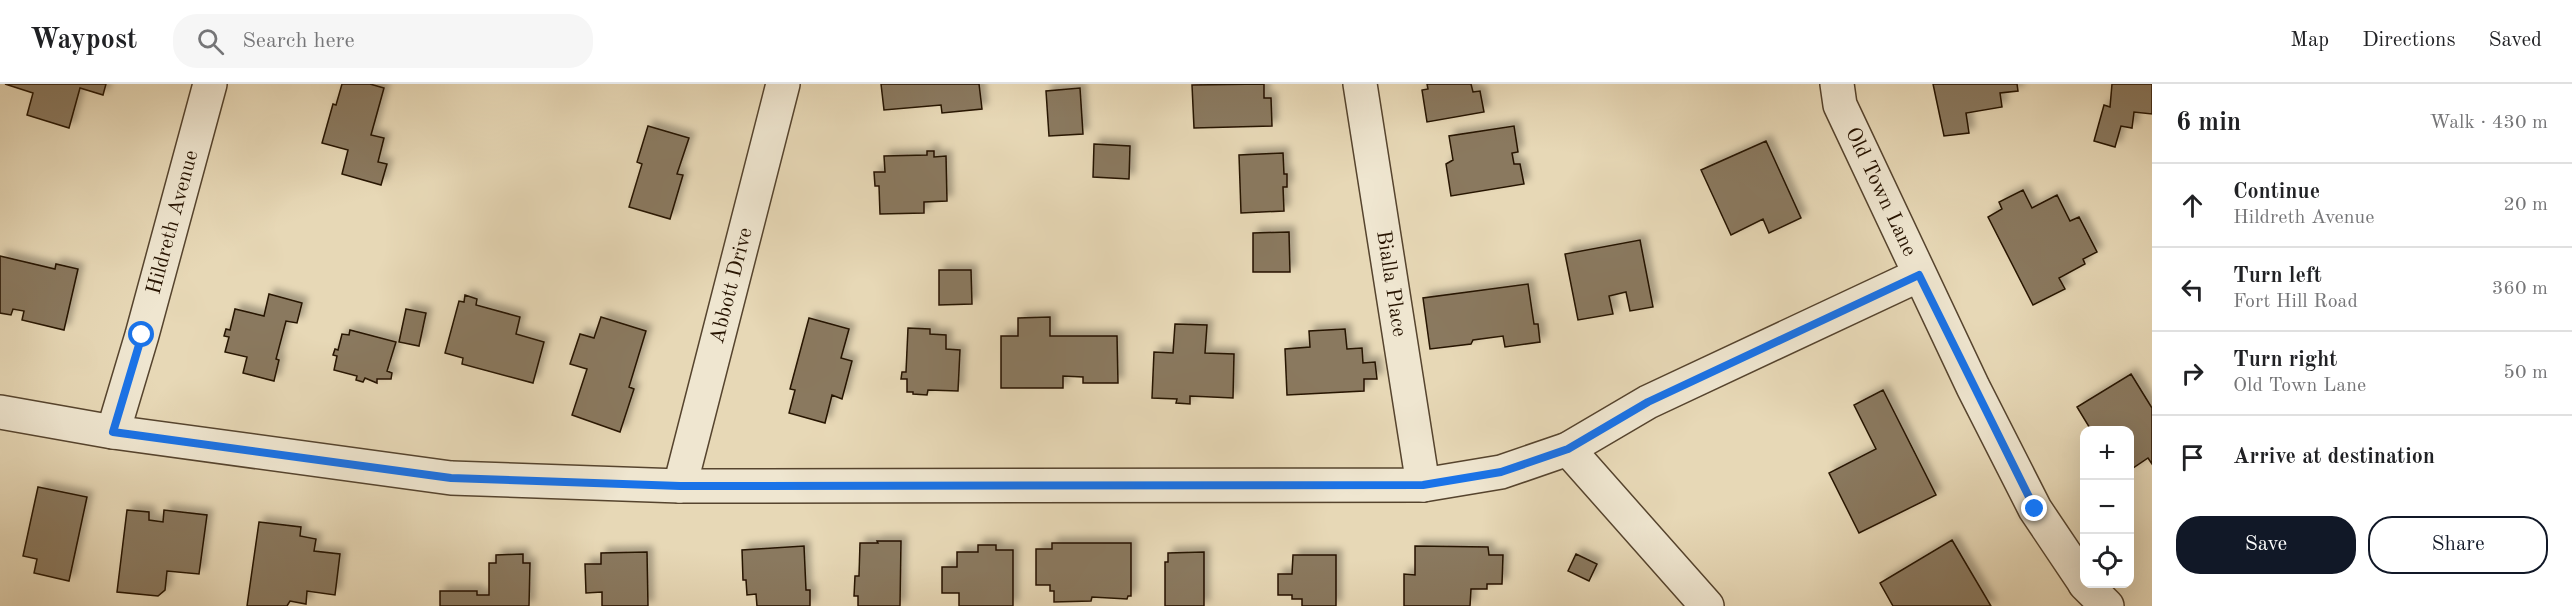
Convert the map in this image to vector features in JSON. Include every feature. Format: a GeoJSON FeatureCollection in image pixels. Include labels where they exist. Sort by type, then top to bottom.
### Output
{"type":"FeatureCollection","features":[{"type":"Feature","properties":{"kind":"street","name":"Hildreth Avenue"},"geometry":{"type":"LineString","coordinates":[[113,432],[142,335],[210,84]]}},
{"type":"Feature","properties":{"kind":"street","name":"Abbott Drive"},"geometry":{"type":"LineString","coordinates":[[680,486],[783,84]]}},
{"type":"Feature","properties":{"kind":"street","name":"Bialla Place"},"geometry":{"type":"LineString","coordinates":[[1360,84],[1423,485]]}},
{"type":"Feature","properties":{"kind":"street","name":"Old Town Lane"},"geometry":{"type":"LineString","coordinates":[[1837,84],[1840,105],[1919,275],[2035,509],[2080,576]]}},
{"type":"Feature","properties":{"kind":"street"},"geometry":{"type":"LineString","coordinates":[[0,412],[113,432],[451,478],[680,486],[1423,485],[1501,472],[1568,449],[1648,402],[1919,275]]}},
{"type":"Feature","properties":{"kind":"street"},"geometry":{"type":"LineString","coordinates":[[1568,449],[1707,606]]}},
{"type":"Feature","properties":{"kind":"street","name":"Old Town Lane"},"geometry":{"type":"LineString","coordinates":[[2090,588],[2107,606]]}},
{"type":"Feature","properties":{"kind":"building"},"geometry":{"type":"Polygon","coordinates":[[[5,84],[106,84],[103,95],[80,88],[69,128],[27,115],[33,93],[5,84]]]}},
{"type":"Feature","properties":{"kind":"building"},"geometry":{"type":"Polygon","coordinates":[[[342,84],[370,84],[384,88],[371,135],[384,138],[378,162],[387,164],[381,185],[342,174],[348,150],[322,143],[333,104],[336,105],[342,84]]]}},
{"type":"Feature","properties":{"kind":"building"},"geometry":{"type":"Polygon","coordinates":[[[881,84],[979,84],[982,109],[942,113],[941,105],[884,110],[881,84]]]}},
{"type":"Feature","properties":{"kind":"building"},"geometry":{"type":"Polygon","coordinates":[[[1264,84],[1264,98],[1271,98],[1272,126],[1194,128],[1192,85],[1264,84]]]}},
{"type":"Feature","properties":{"kind":"building"},"geometry":{"type":"Polygon","coordinates":[[[1427,84],[1471,84],[1473,92],[1480,91],[1484,112],[1427,122],[1422,90],[1428,89],[1427,84]]]}},
{"type":"Feature","properties":{"kind":"building"},"geometry":{"type":"Polygon","coordinates":[[[1933,84],[2017,84],[2018,91],[2000,93],[2002,107],[1966,113],[1969,133],[1944,136],[1933,84]]]}},
{"type":"Feature","properties":{"kind":"building"},"geometry":{"type":"Polygon","coordinates":[[[2112,84],[2152,84],[2152,114],[2134,112],[2132,128],[2121,126],[2115,147],[2094,141],[2104,105],[2110,107],[2112,84]]]}},
{"type":"Feature","properties":{"kind":"building"},"geometry":{"type":"Polygon","coordinates":[[[1080,88],[1083,134],[1049,136],[1046,91],[1080,88]]]}},
{"type":"Feature","properties":{"kind":"building"},"geometry":{"type":"Polygon","coordinates":[[[648,126],[689,138],[677,174],[683,175],[670,219],[629,207],[642,164],[637,162],[648,126]]]}},
{"type":"Feature","properties":{"kind":"building"},"geometry":{"type":"Polygon","coordinates":[[[1514,126],[1518,152],[1512,153],[1514,164],[1520,164],[1524,184],[1451,196],[1446,164],[1453,160],[1449,136],[1514,126]]]}},
{"type":"Feature","properties":{"kind":"building"},"geometry":{"type":"Polygon","coordinates":[[[1766,141],[1801,218],[1769,233],[1763,219],[1731,235],[1701,170],[1766,141]]]}},
{"type":"Feature","properties":{"kind":"building"},"geometry":{"type":"Polygon","coordinates":[[[1094,144],[1130,146],[1129,179],[1093,177],[1094,144]]]}},
{"type":"Feature","properties":{"kind":"building"},"geometry":{"type":"Polygon","coordinates":[[[927,151],[934,151],[934,157],[946,156],[947,201],[924,202],[924,213],[880,214],[879,186],[875,186],[874,172],[885,172],[884,156],[927,155],[927,151]]]}},
{"type":"Feature","properties":{"kind":"building"},"geometry":{"type":"Polygon","coordinates":[[[1283,153],[1284,174],[1287,174],[1287,187],[1283,187],[1284,211],[1241,213],[1239,155],[1283,153]]]}},
{"type":"Feature","properties":{"kind":"building"},"geometry":{"type":"Polygon","coordinates":[[[2023,190],[2032,208],[2057,195],[2070,221],[2079,217],[2097,252],[2083,259],[2085,264],[2059,278],[2065,289],[2033,305],[1988,217],[2002,209],[1999,202],[2023,190]]]}},
{"type":"Feature","properties":{"kind":"building"},"geometry":{"type":"Polygon","coordinates":[[[1289,232],[1290,272],[1253,272],[1253,233],[1289,232]]]}},
{"type":"Feature","properties":{"kind":"building"},"geometry":{"type":"Polygon","coordinates":[[[1640,240],[1653,307],[1630,311],[1626,292],[1609,296],[1613,314],[1578,320],[1565,254],[1640,240]]]}},
{"type":"Feature","properties":{"kind":"building"},"geometry":{"type":"Polygon","coordinates":[[[0,256],[55,269],[56,264],[78,269],[64,330],[22,320],[24,311],[13,309],[11,315],[0,313],[0,256]]]}},
{"type":"Feature","properties":{"kind":"building"},"geometry":{"type":"Polygon","coordinates":[[[939,270],[971,270],[972,304],[939,305],[939,270]]]}},
{"type":"Feature","properties":{"kind":"building"},"geometry":{"type":"Polygon","coordinates":[[[1528,284],[1534,324],[1538,324],[1540,342],[1505,347],[1503,336],[1473,340],[1471,344],[1430,349],[1423,298],[1528,284]]]}},
{"type":"Feature","properties":{"kind":"building"},"geometry":{"type":"Polygon","coordinates":[[[269,294],[302,303],[297,323],[286,321],[276,359],[279,360],[274,381],[243,373],[247,357],[225,352],[229,337],[224,336],[226,329],[230,330],[235,309],[264,316],[269,294]]]}},
{"type":"Feature","properties":{"kind":"building"},"geometry":{"type":"Polygon","coordinates":[[[465,295],[477,299],[476,305],[520,317],[516,334],[544,342],[533,383],[462,364],[463,358],[445,353],[459,301],[464,302],[465,295]]]}},
{"type":"Feature","properties":{"kind":"building"},"geometry":{"type":"Polygon","coordinates":[[[406,309],[426,313],[419,346],[399,342],[406,309]]]}},
{"type":"Feature","properties":{"kind":"building"},"geometry":{"type":"Polygon","coordinates":[[[601,317],[646,331],[629,387],[634,389],[620,432],[572,415],[587,369],[570,364],[580,334],[594,338],[601,317]]]}},
{"type":"Feature","properties":{"kind":"building"},"geometry":{"type":"Polygon","coordinates":[[[1050,317],[1050,336],[1117,336],[1118,383],[1083,383],[1083,377],[1063,376],[1063,388],[1001,388],[1001,336],[1018,336],[1018,318],[1050,317]]]}},
{"type":"Feature","properties":{"kind":"building"},"geometry":{"type":"Polygon","coordinates":[[[809,318],[849,329],[841,358],[852,361],[842,399],[832,395],[825,423],[789,413],[795,390],[790,389],[809,318]]]}},
{"type":"Feature","properties":{"kind":"building"},"geometry":{"type":"Polygon","coordinates":[[[1175,324],[1207,325],[1205,353],[1234,354],[1233,398],[1190,396],[1190,404],[1176,403],[1177,399],[1152,398],[1154,352],[1173,353],[1175,324]]]}},
{"type":"Feature","properties":{"kind":"building"},"geometry":{"type":"Polygon","coordinates":[[[908,328],[930,329],[930,334],[946,335],[946,349],[960,350],[958,391],[928,390],[927,395],[907,392],[907,379],[901,379],[902,372],[906,372],[908,328]]]}},
{"type":"Feature","properties":{"kind":"building"},"geometry":{"type":"Polygon","coordinates":[[[1345,329],[1347,349],[1362,348],[1363,363],[1375,362],[1377,379],[1364,379],[1364,391],[1287,395],[1285,349],[1310,347],[1309,331],[1345,329]]]}},
{"type":"Feature","properties":{"kind":"building"},"geometry":{"type":"Polygon","coordinates":[[[350,330],[396,342],[387,371],[392,373],[391,379],[377,379],[377,383],[365,378],[363,382],[356,380],[357,376],[334,370],[337,356],[333,355],[335,349],[338,350],[342,334],[349,335],[350,330]]]}},
{"type":"Feature","properties":{"kind":"building"},"geometry":{"type":"Polygon","coordinates":[[[2131,374],[2152,408],[2152,464],[2148,458],[2134,467],[2134,426],[2089,426],[2077,407],[2131,374]]]}},
{"type":"Feature","properties":{"kind":"building"},"geometry":{"type":"Polygon","coordinates":[[[1883,390],[1936,495],[1859,533],[1829,473],[1876,449],[1854,405],[1883,390]]]}},
{"type":"Feature","properties":{"kind":"building"},"geometry":{"type":"Polygon","coordinates":[[[38,487],[87,497],[69,581],[34,573],[37,559],[23,556],[38,487]]]}},
{"type":"Feature","properties":{"kind":"building"},"geometry":{"type":"Polygon","coordinates":[[[127,510],[149,512],[149,520],[163,522],[164,510],[207,515],[199,574],[167,571],[165,590],[158,596],[117,592],[127,510]]]}},
{"type":"Feature","properties":{"kind":"building"},"geometry":{"type":"Polygon","coordinates":[[[259,522],[301,527],[300,536],[316,539],[314,551],[340,554],[335,595],[307,591],[306,604],[290,601],[287,606],[247,606],[259,522]]]}},
{"type":"Feature","properties":{"kind":"building"},"geometry":{"type":"Polygon","coordinates":[[[1952,540],[1991,606],[1893,606],[1880,583],[1952,540]]]}},
{"type":"Feature","properties":{"kind":"building"},"geometry":{"type":"Polygon","coordinates":[[[877,541],[901,541],[900,606],[858,606],[858,596],[854,596],[855,576],[859,576],[860,543],[878,543],[877,541]]]}},
{"type":"Feature","properties":{"kind":"building"},"geometry":{"type":"Polygon","coordinates":[[[1052,543],[1131,543],[1131,596],[1127,599],[1092,597],[1091,601],[1054,602],[1054,591],[1050,591],[1050,585],[1036,585],[1036,549],[1052,549],[1052,543]]]}},
{"type":"Feature","properties":{"kind":"building"},"geometry":{"type":"Polygon","coordinates":[[[978,545],[996,545],[996,550],[1013,550],[1013,606],[959,606],[959,593],[942,593],[942,567],[957,567],[957,552],[978,552],[978,545]]]}},
{"type":"Feature","properties":{"kind":"building"},"geometry":{"type":"Polygon","coordinates":[[[804,546],[806,590],[810,590],[810,606],[757,606],[756,594],[747,595],[746,580],[743,580],[742,550],[804,546]]]}},
{"type":"Feature","properties":{"kind":"building"},"geometry":{"type":"Polygon","coordinates":[[[1415,546],[1488,547],[1489,555],[1503,555],[1502,584],[1487,584],[1487,589],[1471,589],[1470,606],[1404,606],[1404,574],[1415,575],[1415,546]]]}},
{"type":"Feature","properties":{"kind":"building"},"geometry":{"type":"Polygon","coordinates":[[[647,552],[648,606],[602,606],[602,592],[586,593],[585,564],[601,564],[601,553],[647,552]]]}},
{"type":"Feature","properties":{"kind":"building"},"geometry":{"type":"Polygon","coordinates":[[[1204,552],[1204,606],[1165,606],[1165,562],[1168,562],[1168,553],[1204,552]]]}},
{"type":"Feature","properties":{"kind":"building"},"geometry":{"type":"Polygon","coordinates":[[[523,554],[523,563],[530,563],[529,606],[440,606],[440,591],[477,591],[477,595],[489,595],[489,563],[496,563],[496,555],[523,554]]]}},
{"type":"Feature","properties":{"kind":"building"},"geometry":{"type":"Polygon","coordinates":[[[1576,554],[1597,564],[1589,581],[1568,571],[1576,554]]]}},
{"type":"Feature","properties":{"kind":"building"},"geometry":{"type":"Polygon","coordinates":[[[1293,555],[1336,555],[1336,606],[1302,606],[1302,599],[1292,599],[1292,595],[1278,595],[1278,574],[1292,574],[1293,555]]]}},
{"type":"Feature","properties":{"kind":"route"},"geometry":{"type":"LineString","coordinates":[[142,335],[113,432],[451,478],[680,486],[1423,485],[1501,472],[1568,449],[1648,402],[1919,275],[2035,509]]}}]}
